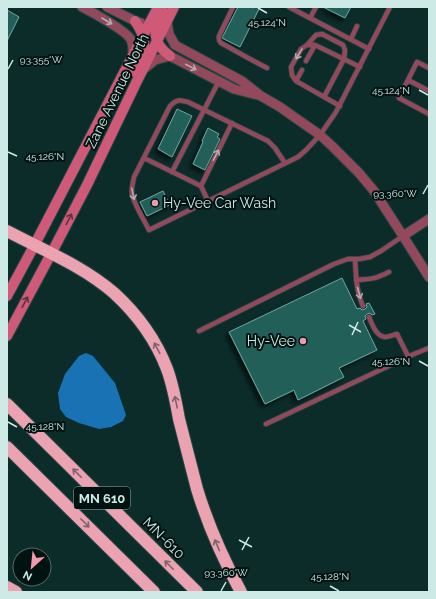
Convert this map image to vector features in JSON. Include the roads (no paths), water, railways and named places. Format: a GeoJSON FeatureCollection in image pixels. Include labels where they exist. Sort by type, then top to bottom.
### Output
{"type":"FeatureCollection","features":[{"type":"Feature","properties":{"kind":"highway"},"geometry":{"type":"LineString","coordinates":[[7,231],[85,272],[105,286],[134,313],[156,345],[168,371],[193,475],[203,508],[222,557],[241,592]]}},
{"type":"Feature","properties":{"kind":"highway","name":"MN-610"},"geometry":{"type":"LineString","coordinates":[[7,404],[197,592]]}},
{"type":"Feature","properties":{"kind":"highway","name":"MN 610"},"geometry":{"type":"LineString","coordinates":[[7,447],[154,592]]}},
{"type":"Feature","properties":{"kind":"highway"},"geometry":{"type":"LineString","coordinates":[[7,587],[16,592]]}},
{"type":"Feature","properties":{"kind":"main road","name":"Zane Avenue North"},"geometry":{"type":"LineString","coordinates":[[7,296],[158,7]]}},
{"type":"Feature","properties":{"kind":"main road"},"geometry":{"type":"LineString","coordinates":[[165,7],[156,28],[155,35],[160,48],[170,56]]}},
{"type":"Feature","properties":{"kind":"main road","name":"Zane Avenue North"},"geometry":{"type":"LineString","coordinates":[[7,336],[88,182],[174,7]]}},
{"type":"Feature","properties":{"kind":"main road"},"geometry":{"type":"LineString","coordinates":[[88,182],[112,119],[141,58],[144,48],[145,40],[135,21]]}},
{"type":"Feature","properties":{"kind":"street"},"geometry":{"type":"LineString","coordinates":[[82,7],[119,28],[127,35],[132,43],[133,56]]}},
{"type":"Feature","properties":{"kind":"street"},"geometry":{"type":"LineString","coordinates":[[107,7],[135,21],[145,24],[150,22]]}},
{"type":"Feature","properties":{"kind":"street"},"geometry":{"type":"LineString","coordinates":[[167,22],[169,34],[175,45],[242,81],[332,146],[374,191],[429,277]]}},
{"type":"Feature","properties":{"kind":"street"},"geometry":{"type":"LineString","coordinates":[[144,68],[155,60],[170,56],[234,89],[261,96]]}},
{"type":"Feature","properties":{"kind":"street"},"geometry":{"type":"LineString","coordinates":[[403,236],[429,219]]}},
{"type":"Feature","properties":{"kind":"lane"},"geometry":{"type":"LineString","coordinates":[[233,7],[218,38],[219,40],[221,43],[266,68]]}},
{"type":"Feature","properties":{"kind":"lane"},"geometry":{"type":"LineString","coordinates":[[290,7],[369,49]]}},
{"type":"Feature","properties":{"kind":"lane"},"geometry":{"type":"LineString","coordinates":[[310,18],[316,7]]}},
{"type":"Feature","properties":{"kind":"lane"},"geometry":{"type":"LineString","coordinates":[[285,163],[276,148],[268,141],[188,102],[180,100],[170,106],[134,177],[132,193],[149,230],[298,157],[320,136],[340,106],[390,7]]}},
{"type":"Feature","properties":{"kind":"lane"},"geometry":{"type":"LineString","coordinates":[[351,39],[357,26]]}},
{"type":"Feature","properties":{"kind":"lane"},"geometry":{"type":"LineString","coordinates":[[324,97],[344,59],[345,50],[343,45],[322,34],[316,35],[301,49],[291,67],[292,75],[296,81],[324,97],[340,106]]}},
{"type":"Feature","properties":{"kind":"lane"},"geometry":{"type":"LineString","coordinates":[[307,45],[314,45],[360,67]]}},
{"type":"Feature","properties":{"kind":"lane"},"geometry":{"type":"LineString","coordinates":[[306,62],[314,45]]}},
{"type":"Feature","properties":{"kind":"lane"},"geometry":{"type":"LineString","coordinates":[[429,68],[417,62],[399,98],[429,114]]}},
{"type":"Feature","properties":{"kind":"lane"},"geometry":{"type":"LineString","coordinates":[[296,81],[302,70]]}},
{"type":"Feature","properties":{"kind":"lane"},"geometry":{"type":"LineString","coordinates":[[408,80],[429,91]]}},
{"type":"Feature","properties":{"kind":"lane"},"geometry":{"type":"LineString","coordinates":[[172,172],[219,81]]}},
{"type":"Feature","properties":{"kind":"lane"},"geometry":{"type":"LineString","coordinates":[[201,186],[232,123]]}},
{"type":"Feature","properties":{"kind":"lane"},"geometry":{"type":"LineString","coordinates":[[144,158],[201,186],[208,201]]}},
{"type":"Feature","properties":{"kind":"lane"},"geometry":{"type":"LineString","coordinates":[[199,331],[334,264],[348,259],[370,257],[403,236]]}},
{"type":"Feature","properties":{"kind":"lane"},"geometry":{"type":"LineString","coordinates":[[355,259],[356,280],[363,306]]}},
{"type":"Feature","properties":{"kind":"lane"},"geometry":{"type":"LineString","coordinates":[[356,280],[378,278],[389,272]]}},
{"type":"Feature","properties":{"kind":"lane"},"geometry":{"type":"LineString","coordinates":[[369,317],[376,331],[383,337],[397,334],[408,356]]}},
{"type":"Feature","properties":{"kind":"lane"},"geometry":{"type":"LineString","coordinates":[[266,424],[408,356],[429,348]]}},
{"type":"Feature","properties":{"kind":"water"},"geometry":{"type":"Polygon","coordinates":[[[86,353],[93,356],[115,383],[126,415],[123,421],[111,427],[99,429],[79,423],[66,417],[60,409],[58,393],[65,374],[79,356],[86,353]]]}},
{"type":"Feature","properties":{"kind":"place","name":"Hy-Vee Car Wash"},"geometry":{"type":"Point","coordinates":[155,203]}},
{"type":"Feature","properties":{"kind":"place","name":"Hy-Vee"},"geometry":{"type":"Point","coordinates":[303,341]}}]}
